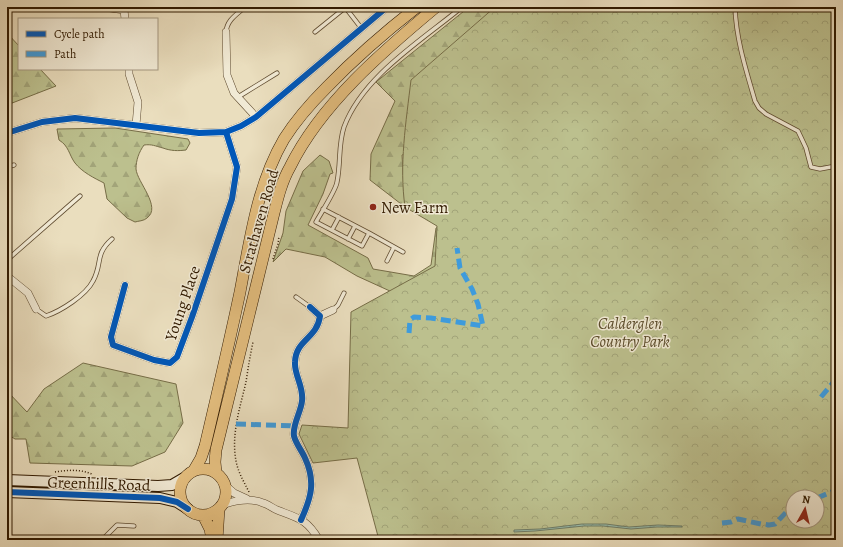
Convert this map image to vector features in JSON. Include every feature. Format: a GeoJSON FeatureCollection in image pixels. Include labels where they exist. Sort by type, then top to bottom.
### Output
{"type":"FeatureCollection","features":[{"type":"Feature","properties":{"kind":"main road","name":"Strathaven Road"},"geometry":{"type":"LineString","coordinates":[[194,470],[205,446],[259,202],[266,176],[278,150],[290,130],[320,94],[366,50],[417,7]]}},
{"type":"Feature","properties":{"kind":"main road","name":"Strathaven Road"},"geometry":{"type":"LineString","coordinates":[[216,472],[216,450],[233,378],[279,192],[289,168],[312,130],[338,99],[387,50],[436,7]]}},
{"type":"Feature","properties":{"kind":"main road"},"geometry":{"type":"LineString","coordinates":[[217,540],[221,507],[227,492],[222,478],[216,472],[203,468],[194,470],[184,478],[180,495],[183,503],[188,509],[197,514],[203,515],[212,514],[221,507]]}},
{"type":"Feature","properties":{"kind":"main road"},"geometry":{"type":"LineString","coordinates":[[203,515],[210,529],[212,540]]}},
{"type":"Feature","properties":{"kind":"street"},"geometry":{"type":"LineString","coordinates":[[103,7],[124,10],[125,18]]}},
{"type":"Feature","properties":{"kind":"street"},"geometry":{"type":"LineString","coordinates":[[7,134],[42,122],[75,118],[136,124],[199,133],[226,132],[241,126],[256,117],[387,7]]}},
{"type":"Feature","properties":{"kind":"street"},"geometry":{"type":"LineString","coordinates":[[226,32],[227,75],[234,93],[256,117]]}},
{"type":"Feature","properties":{"kind":"street"},"geometry":{"type":"LineString","coordinates":[[129,70],[138,102],[136,124]]}},
{"type":"Feature","properties":{"kind":"street","name":"Young Place"},"geometry":{"type":"LineString","coordinates":[[125,285],[111,337],[113,345],[154,360],[170,362],[177,357],[232,198],[237,167],[226,132]]}},
{"type":"Feature","properties":{"kind":"street"},"geometry":{"type":"LineString","coordinates":[[7,276],[28,293],[36,309]]}},
{"type":"Feature","properties":{"kind":"street"},"geometry":{"type":"LineString","coordinates":[[310,308],[320,316]]}},
{"type":"Feature","properties":{"kind":"street"},"geometry":{"type":"LineString","coordinates":[[320,316],[333,310]]}},
{"type":"Feature","properties":{"kind":"street"},"geometry":{"type":"LineString","coordinates":[[301,520],[309,502],[312,488],[308,465],[294,435],[302,402],[301,388],[295,369],[295,360],[302,342],[316,329],[319,324],[320,316]]}},
{"type":"Feature","properties":{"kind":"street","name":"Greenhills Road"},"geometry":{"type":"LineString","coordinates":[[7,480],[158,486],[172,484],[184,478]]}},
{"type":"Feature","properties":{"kind":"street"},"geometry":{"type":"LineString","coordinates":[[226,486],[241,498],[253,501]]}},
{"type":"Feature","properties":{"kind":"street","name":"Greenhills Road"},"geometry":{"type":"LineString","coordinates":[[7,492],[160,498],[177,502],[188,509]]}},
{"type":"Feature","properties":{"kind":"street"},"geometry":{"type":"LineString","coordinates":[[221,507],[234,501],[262,502],[301,520],[314,531],[318,540]]}},
{"type":"Feature","properties":{"kind":"lane"},"geometry":{"type":"LineString","coordinates":[[226,32],[226,24],[246,7]]}},
{"type":"Feature","properties":{"kind":"lane"},"geometry":{"type":"LineString","coordinates":[[315,32],[346,7],[362,29]]}},
{"type":"Feature","properties":{"kind":"lane"},"geometry":{"type":"LineString","coordinates":[[369,233],[362,246],[316,222],[337,183],[341,138],[347,121],[372,84],[394,62],[462,7]]}},
{"type":"Feature","properties":{"kind":"lane"},"geometry":{"type":"LineString","coordinates":[[735,7],[736,22],[742,54],[755,101],[759,108],[782,123],[798,131],[806,148],[811,167],[820,169],[836,166]]}},
{"type":"Feature","properties":{"kind":"lane"},"geometry":{"type":"LineString","coordinates":[[238,97],[277,73]]}},
{"type":"Feature","properties":{"kind":"lane"},"geometry":{"type":"LineString","coordinates":[[7,167],[14,165]]}},
{"type":"Feature","properties":{"kind":"lane"},"geometry":{"type":"LineString","coordinates":[[7,260],[80,196]]}},
{"type":"Feature","properties":{"kind":"lane"},"geometry":{"type":"LineString","coordinates":[[323,209],[403,252]]}},
{"type":"Feature","properties":{"kind":"lane"},"geometry":{"type":"LineString","coordinates":[[332,230],[339,217]]}},
{"type":"Feature","properties":{"kind":"lane"},"geometry":{"type":"LineString","coordinates":[[348,239],[355,226]]}},
{"type":"Feature","properties":{"kind":"lane"},"geometry":{"type":"LineString","coordinates":[[36,309],[46,316],[56,313],[85,291],[93,281],[99,264],[100,252],[112,239]]}},
{"type":"Feature","properties":{"kind":"lane"},"geometry":{"type":"LineString","coordinates":[[388,261],[394,247]]}},
{"type":"Feature","properties":{"kind":"lane"},"geometry":{"type":"LineString","coordinates":[[333,310],[338,305],[344,293]]}},
{"type":"Feature","properties":{"kind":"lane"},"geometry":{"type":"LineString","coordinates":[[296,297],[310,308]]}},
{"type":"Feature","properties":{"kind":"lane"},"geometry":{"type":"LineString","coordinates":[[102,540],[117,525],[134,526]]}},
{"type":"Feature","properties":{"kind":"path"},"geometry":{"type":"LineString","coordinates":[[273,258],[278,236]]}},
{"type":"Feature","properties":{"kind":"path"},"geometry":{"type":"LineString","coordinates":[[253,338],[246,381],[236,424],[234,450],[238,468],[253,501]]}},
{"type":"Feature","properties":{"kind":"path"},"geometry":{"type":"LineString","coordinates":[[53,473],[65,470],[85,471],[95,476]]}},
{"type":"Feature","properties":{"kind":"green space"},"geometry":{"type":"Polygon","coordinates":[[[469,7],[836,7],[402,155],[405,207],[370,180],[371,154],[395,101],[376,82],[469,7]]]}},
{"type":"Feature","properties":{"kind":"green space","name":"Calderglen Country Park"},"geometry":{"type":"Polygon","coordinates":[[[495,7],[836,7],[836,540],[379,540],[357,458],[313,463],[299,434],[302,425],[348,428],[351,312],[435,266],[437,226],[405,207],[403,191],[403,159],[411,80],[495,7]]]}},
{"type":"Feature","properties":{"kind":"green space"},"geometry":{"type":"Polygon","coordinates":[[[7,33],[18,45],[18,70],[41,70],[56,86],[7,105],[7,33]]]}},
{"type":"Feature","properties":{"kind":"green space"},"geometry":{"type":"Polygon","coordinates":[[[115,128],[188,139],[190,143],[186,150],[177,151],[154,145],[144,145],[142,148],[137,159],[136,169],[137,174],[148,194],[152,208],[151,213],[143,220],[135,222],[127,218],[107,199],[104,183],[92,177],[75,163],[67,148],[59,140],[57,129],[115,128]]]}},
{"type":"Feature","properties":{"kind":"green space"},"geometry":{"type":"Polygon","coordinates":[[[320,155],[329,161],[333,173],[330,174],[323,194],[308,225],[368,258],[373,269],[414,276],[431,265],[436,228],[467,215],[414,302],[357,276],[325,257],[286,249],[273,262],[283,233],[286,211],[303,171],[320,155]]]}},
{"type":"Feature","properties":{"kind":"green space"},"geometry":{"type":"Polygon","coordinates":[[[83,363],[176,384],[183,423],[165,452],[132,466],[30,463],[26,439],[15,439],[7,434],[7,391],[27,412],[44,389],[83,363]]]}},
{"type":"Feature","properties":{"kind":"water"},"geometry":{"type":"Polygon","coordinates":[[[582,524],[606,524],[629,527],[658,525],[682,527],[631,529],[603,526],[584,526],[514,532],[514,530],[540,529],[582,524]]]}},
{"type":"Feature","properties":{"kind":"marked path"},"geometry":{"type":"LineString","coordinates":[[409,333],[410,320],[414,317],[431,318],[483,326],[478,304],[472,289],[460,268],[457,248]]}},
{"type":"Feature","properties":{"kind":"marked path"},"geometry":{"type":"LineString","coordinates":[[821,397],[836,379]]}},
{"type":"Feature","properties":{"kind":"marked path"},"geometry":{"type":"LineString","coordinates":[[236,424],[296,426]]}},
{"type":"Feature","properties":{"kind":"marked path"},"geometry":{"type":"LineString","coordinates":[[825,495],[836,490]]}},
{"type":"Feature","properties":{"kind":"marked path"},"geometry":{"type":"LineString","coordinates":[[722,523],[731,522],[738,519],[769,525],[775,524],[785,513]]}},
{"type":"Feature","properties":{"kind":"cycle path"},"geometry":{"type":"LineString","coordinates":[[7,133],[42,122],[75,118],[199,133],[226,132],[241,126],[256,117],[387,7]]}},
{"type":"Feature","properties":{"kind":"cycle path"},"geometry":{"type":"LineString","coordinates":[[125,285],[111,337],[113,345],[154,360],[170,363],[177,357],[232,199],[237,167],[226,132]]}},
{"type":"Feature","properties":{"kind":"cycle path"},"geometry":{"type":"LineString","coordinates":[[301,520],[310,497],[311,482],[305,458],[294,436],[294,427],[301,405],[302,396],[295,362],[296,354],[299,348],[315,330],[318,324],[320,316],[310,307]]}},
{"type":"Feature","properties":{"kind":"cycle path"},"geometry":{"type":"LineString","coordinates":[[7,492],[160,498],[177,502],[188,509]]}},
{"type":"Feature","properties":{"kind":"place","name":"New Farm"},"geometry":{"type":"Point","coordinates":[373,207]}}]}
